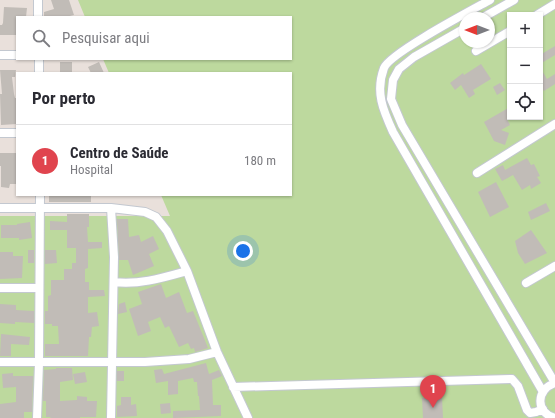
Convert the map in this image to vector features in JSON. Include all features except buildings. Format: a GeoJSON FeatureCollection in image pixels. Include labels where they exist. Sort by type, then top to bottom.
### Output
{"type":"FeatureCollection","features":[{"type":"Feature","properties":{"kind":"street"},"geometry":{"type":"LineString","coordinates":[[38,0],[38,16]]}},
{"type":"Feature","properties":{"kind":"street"},"geometry":{"type":"LineString","coordinates":[[490,0],[398,53],[385,66],[380,84],[381,106],[393,132],[543,392]]}},
{"type":"Feature","properties":{"kind":"street"},"geometry":{"type":"LineString","coordinates":[[493,12],[514,0]]}},
{"type":"Feature","properties":{"kind":"street"},"geometry":{"type":"LineString","coordinates":[[543,12],[554,7]]}},
{"type":"Feature","properties":{"kind":"street"},"geometry":{"type":"LineString","coordinates":[[459,31],[414,57],[399,69],[393,80],[391,99],[402,125],[555,383],[550,385],[543,392],[541,397],[542,409],[546,414],[555,418]]}},
{"type":"Feature","properties":{"kind":"street"},"geometry":{"type":"LineString","coordinates":[[476,51],[507,33]]}},
{"type":"Feature","properties":{"kind":"street"},"geometry":{"type":"LineString","coordinates":[[0,55],[16,55]]}},
{"type":"Feature","properties":{"kind":"street"},"geometry":{"type":"LineString","coordinates":[[39,60],[39,72]]}},
{"type":"Feature","properties":{"kind":"street"},"geometry":{"type":"LineString","coordinates":[[477,173],[555,124]]}},
{"type":"Feature","properties":{"kind":"street"},"geometry":{"type":"LineString","coordinates":[[0,133],[16,133]]}},
{"type":"Feature","properties":{"kind":"street"},"geometry":{"type":"LineString","coordinates":[[37,418],[39,363],[40,196]]}},
{"type":"Feature","properties":{"kind":"street"},"geometry":{"type":"LineString","coordinates":[[0,208],[111,208],[145,212],[156,218],[167,231],[187,271],[217,352],[248,418]]}},
{"type":"Feature","properties":{"kind":"street"},"geometry":{"type":"LineString","coordinates":[[111,208],[114,257],[111,418]]}},
{"type":"Feature","properties":{"kind":"street"},"geometry":{"type":"LineString","coordinates":[[526,283],[555,266]]}},
{"type":"Feature","properties":{"kind":"street"},"geometry":{"type":"LineString","coordinates":[[114,282],[128,284],[147,282],[187,271]]}},
{"type":"Feature","properties":{"kind":"street"},"geometry":{"type":"LineString","coordinates":[[0,288],[39,288]]}},
{"type":"Feature","properties":{"kind":"street"},"geometry":{"type":"LineString","coordinates":[[0,362],[145,362],[189,360],[217,352]]}},
{"type":"Feature","properties":{"kind":"street"},"geometry":{"type":"LineString","coordinates":[[233,387],[512,378],[518,386],[527,410],[530,413],[542,409]]}},
{"type":"Feature","properties":{"kind":"green space"},"geometry":{"type":"Polygon","coordinates":[[[78,0],[555,0],[555,418],[0,418],[0,216],[170,216],[161,196],[292,196],[292,72],[109,72],[103,60],[292,60],[292,16],[85,16],[78,0]]]}},
{"type":"Feature","properties":{"kind":"place","name":"Centro de Saúde"},"geometry":{"type":"Point","coordinates":[433,408]}}]}
